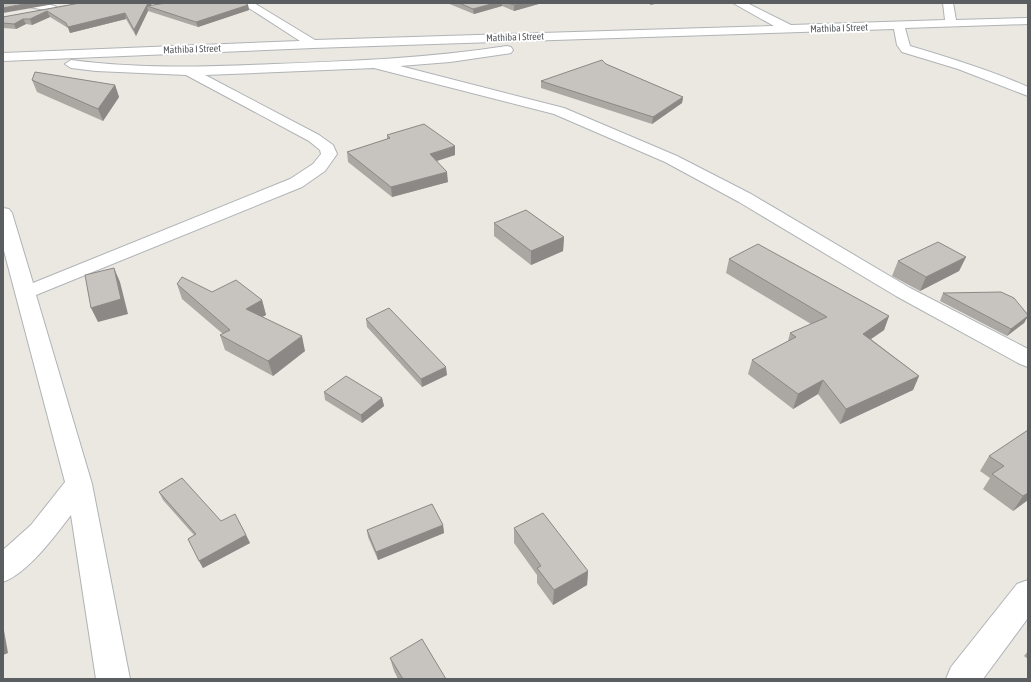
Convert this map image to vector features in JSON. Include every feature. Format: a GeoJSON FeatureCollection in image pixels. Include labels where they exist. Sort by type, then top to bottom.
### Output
{"type":"FeatureCollection","features":[{"type":"Feature","properties":{"kind":"street"},"geometry":{"type":"LineString","coordinates":[[246,3],[313,44]]}},
{"type":"Feature","properties":{"kind":"street"},"geometry":{"type":"LineString","coordinates":[[738,3],[791,29]]}},
{"type":"Feature","properties":{"kind":"street"},"geometry":{"type":"LineString","coordinates":[[948,3],[951,24]]}},
{"type":"Feature","properties":{"kind":"street"},"geometry":{"type":"LineString","coordinates":[[3,4],[29,4],[52,8]]}},
{"type":"Feature","properties":{"kind":"street"},"geometry":{"type":"LineString","coordinates":[[17,15],[65,6]]}},
{"type":"Feature","properties":{"kind":"street","name":"Mathiba I Street"},"geometry":{"type":"LineString","coordinates":[[3,58],[313,44],[1028,21]]}},
{"type":"Feature","properties":{"kind":"street"},"geometry":{"type":"LineString","coordinates":[[899,26],[903,45],[906,49],[963,66],[1028,92]]}},
{"type":"Feature","properties":{"kind":"street"},"geometry":{"type":"LineString","coordinates":[[23,56],[111,70],[187,71],[374,64],[498,51],[529,45],[546,36]]}},
{"type":"Feature","properties":{"kind":"street"},"geometry":{"type":"LineString","coordinates":[[374,64],[509,97],[559,111],[671,159],[745,198],[903,292],[1028,359]]}},
{"type":"Feature","properties":{"kind":"street"},"geometry":{"type":"LineString","coordinates":[[27,292],[296,183],[326,162],[329,154],[327,148],[314,138],[187,71]]}},
{"type":"Feature","properties":{"kind":"street"},"geometry":{"type":"LineString","coordinates":[[3,213],[27,292],[79,484],[113,679]]}},
{"type":"Feature","properties":{"kind":"street"},"geometry":{"type":"LineString","coordinates":[[3,569],[41,533],[79,484]]}},
{"type":"Feature","properties":{"kind":"street"},"geometry":{"type":"LineString","coordinates":[[963,679],[1028,594]]}},
{"type":"Feature","properties":{"kind":"building"},"geometry":{"type":"Polygon","coordinates":[[[3,3],[29,3],[3,8],[3,3]]]}},
{"type":"Feature","properties":{"kind":"building"},"geometry":{"type":"Polygon","coordinates":[[[80,3],[148,3],[134,30],[125,13],[68,27],[66,23],[47,11],[30,19],[23,19],[14,24],[3,23],[3,17],[80,3]]]}},
{"type":"Feature","properties":{"kind":"building"},"geometry":{"type":"Polygon","coordinates":[[[166,3],[245,3],[248,5],[196,22],[147,6],[166,3]]]}},
{"type":"Feature","properties":{"kind":"building"},"geometry":{"type":"Polygon","coordinates":[[[459,3],[495,3],[473,9],[459,3]]]}},
{"type":"Feature","properties":{"kind":"building"},"geometry":{"type":"Polygon","coordinates":[[[508,3],[523,3],[514,5],[508,3]]]}},
{"type":"Feature","properties":{"kind":"building"},"geometry":{"type":"Polygon","coordinates":[[[602,60],[606,64],[683,97],[653,117],[541,81],[602,60]]]}},
{"type":"Feature","properties":{"kind":"building"},"geometry":{"type":"Polygon","coordinates":[[[35,72],[115,85],[98,109],[32,80],[35,72]]]}},
{"type":"Feature","properties":{"kind":"building"},"geometry":{"type":"Polygon","coordinates":[[[424,124],[455,146],[430,154],[447,172],[391,187],[347,152],[390,138],[387,135],[424,124]]]}},
{"type":"Feature","properties":{"kind":"building"},"geometry":{"type":"Polygon","coordinates":[[[526,210],[564,237],[531,251],[494,223],[526,210]]]}},
{"type":"Feature","properties":{"kind":"building"},"geometry":{"type":"Polygon","coordinates":[[[938,242],[966,257],[926,277],[898,261],[938,242]]]}},
{"type":"Feature","properties":{"kind":"building"},"geometry":{"type":"Polygon","coordinates":[[[758,244],[889,316],[863,334],[919,376],[846,409],[823,380],[798,394],[752,360],[796,337],[790,333],[827,317],[729,259],[758,244]]]}},
{"type":"Feature","properties":{"kind":"building"},"geometry":{"type":"Polygon","coordinates":[[[114,268],[121,299],[91,308],[85,275],[114,268]]]}},
{"type":"Feature","properties":{"kind":"building"},"geometry":{"type":"Polygon","coordinates":[[[182,277],[212,292],[236,280],[262,300],[246,309],[302,336],[268,361],[220,335],[230,330],[177,284],[182,277]]]}},
{"type":"Feature","properties":{"kind":"building"},"geometry":{"type":"Polygon","coordinates":[[[1001,292],[1014,298],[1028,315],[1011,329],[943,293],[1001,292]]]}},
{"type":"Feature","properties":{"kind":"building"},"geometry":{"type":"Polygon","coordinates":[[[389,308],[446,367],[421,379],[366,319],[389,308]]]}},
{"type":"Feature","properties":{"kind":"building"},"geometry":{"type":"Polygon","coordinates":[[[346,376],[382,398],[361,415],[324,392],[346,376]]]}},
{"type":"Feature","properties":{"kind":"building"},"geometry":{"type":"Polygon","coordinates":[[[1028,430],[1028,493],[1023,496],[992,474],[1004,466],[989,456],[1028,430]]]}},
{"type":"Feature","properties":{"kind":"building"},"geometry":{"type":"Polygon","coordinates":[[[182,478],[221,521],[235,514],[246,535],[199,561],[188,539],[196,534],[159,492],[182,478]]]}},
{"type":"Feature","properties":{"kind":"building"},"geometry":{"type":"Polygon","coordinates":[[[432,504],[443,525],[376,552],[367,530],[432,504]]]}},
{"type":"Feature","properties":{"kind":"building"},"geometry":{"type":"Polygon","coordinates":[[[543,513],[588,571],[554,590],[537,568],[541,566],[514,528],[543,513]]]}},
{"type":"Feature","properties":{"kind":"building"},"geometry":{"type":"Polygon","coordinates":[[[422,639],[446,679],[403,679],[390,658],[422,639]]]}}]}
